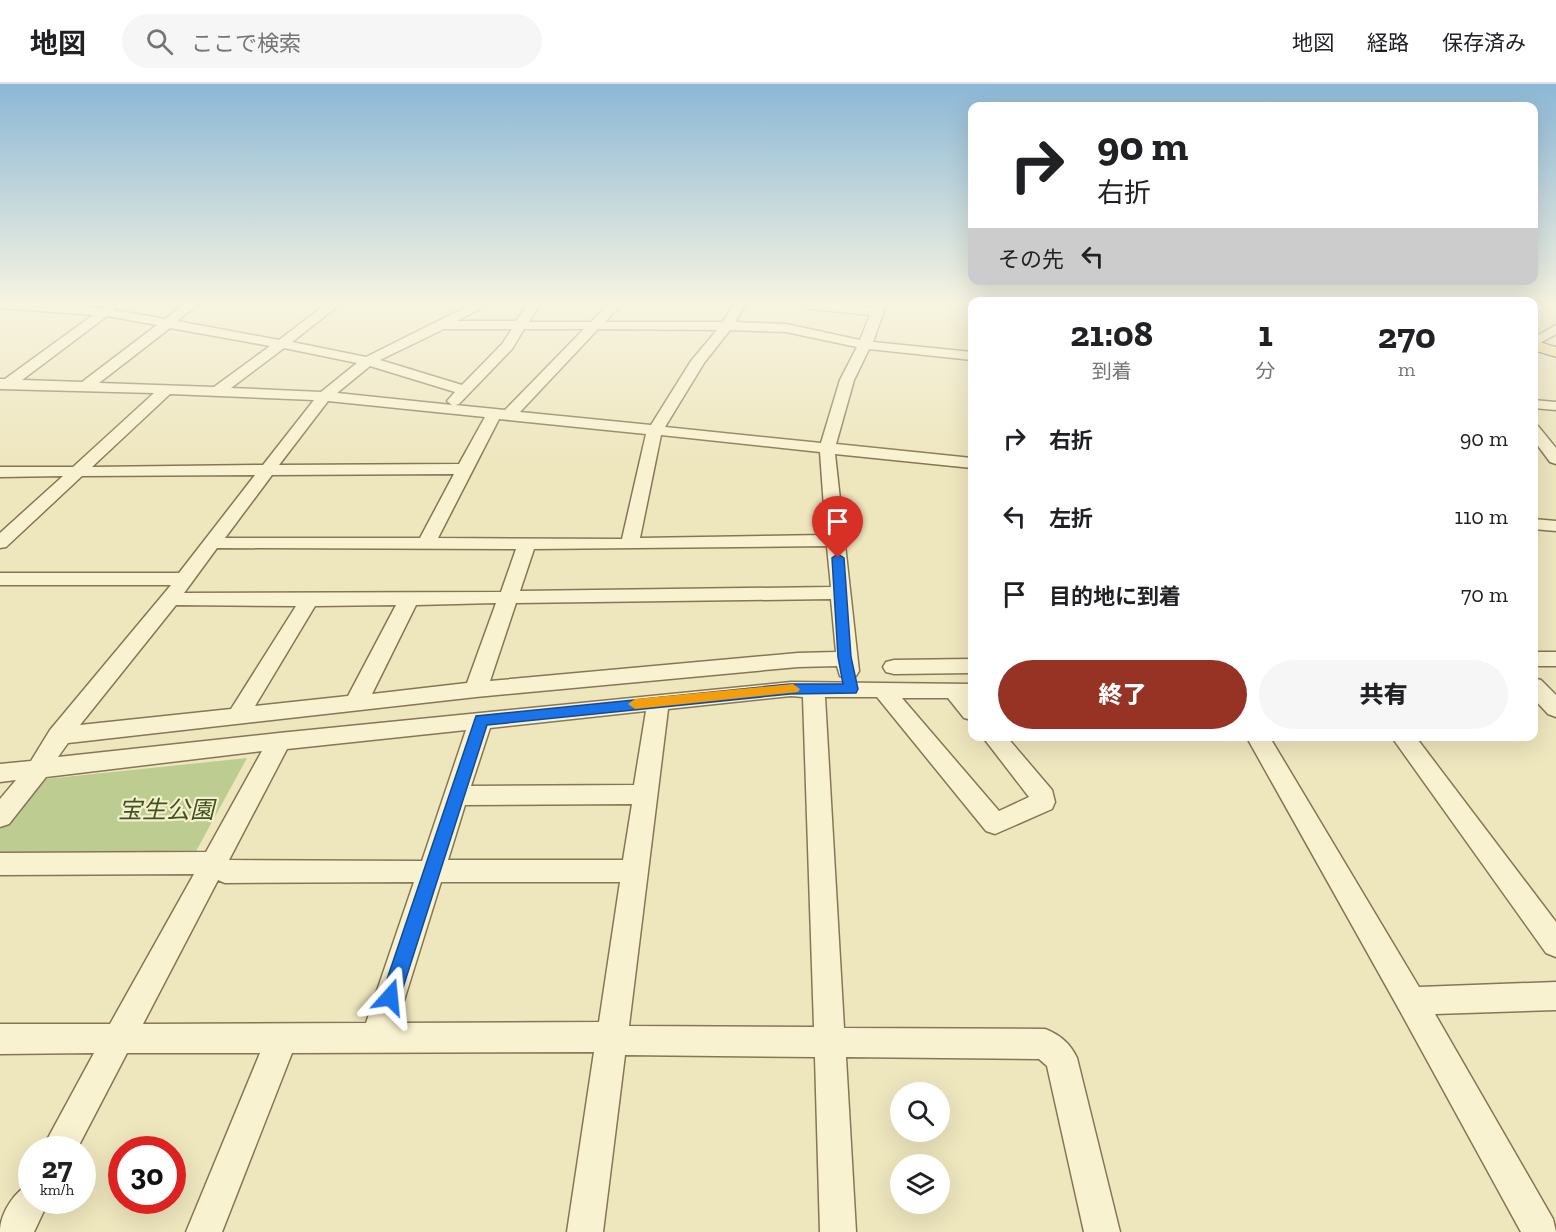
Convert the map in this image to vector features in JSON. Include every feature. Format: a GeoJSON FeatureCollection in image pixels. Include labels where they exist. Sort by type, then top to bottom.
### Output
{"type":"FeatureCollection","features":[{"type":"Feature","properties":{"kind":"street"},"geometry":{"type":"LineString","coordinates":[[3,385],[44,356]]}},
{"type":"Feature","properties":{"kind":"street"},"geometry":{"type":"LineString","coordinates":[[86,386],[125,356]]}},
{"type":"Feature","properties":{"kind":"street"},"geometry":{"type":"LineString","coordinates":[[217,392],[266,356]]}},
{"type":"Feature","properties":{"kind":"street"},"geometry":{"type":"LineString","coordinates":[[341,356],[368,361],[464,390]]}},
{"type":"Feature","properties":{"kind":"street"},"geometry":{"type":"LineString","coordinates":[[0,817],[39,768],[58,736],[171,599],[324,396],[368,361],[379,356]]}},
{"type":"Feature","properties":{"kind":"street"},"geometry":{"type":"LineString","coordinates":[[447,407],[498,356]]}},
{"type":"Feature","properties":{"kind":"street"},"geometry":{"type":"LineString","coordinates":[[426,543],[465,469],[501,414],[563,356]]}},
{"type":"Feature","properties":{"kind":"street"},"geometry":{"type":"LineString","coordinates":[[630,544],[654,432],[702,356]]}},
{"type":"Feature","properties":{"kind":"street"},"geometry":{"type":"LineString","coordinates":[[851,689],[845,660],[837,540],[827,448],[847,380],[860,356]]}},
{"type":"Feature","properties":{"kind":"street"},"geometry":{"type":"LineString","coordinates":[[3,385],[86,386],[324,396],[447,407],[654,432],[968,463]]}},
{"type":"Feature","properties":{"kind":"street"},"geometry":{"type":"LineString","coordinates":[[0,543],[166,390]]}},
{"type":"Feature","properties":{"kind":"street"},"geometry":{"type":"LineString","coordinates":[[1538,404],[1556,406]]}},
{"type":"Feature","properties":{"kind":"street"},"geometry":{"type":"LineString","coordinates":[[1538,436],[1556,459]]}},
{"type":"Feature","properties":{"kind":"street"},"geometry":{"type":"LineString","coordinates":[[0,472],[465,469]]}},
{"type":"Feature","properties":{"kind":"street"},"geometry":{"type":"LineString","coordinates":[[1538,524],[1556,526]]}},
{"type":"Feature","properties":{"kind":"street"},"geometry":{"type":"LineString","coordinates":[[213,543],[630,544],[837,540]]}},
{"type":"Feature","properties":{"kind":"street"},"geometry":{"type":"LineString","coordinates":[[476,690],[527,543]]}},
{"type":"Feature","properties":{"kind":"street"},"geometry":{"type":"LineString","coordinates":[[0,579],[184,579]]}},
{"type":"Feature","properties":{"kind":"street"},"geometry":{"type":"LineString","coordinates":[[171,599],[309,600],[839,593]]}},
{"type":"Feature","properties":{"kind":"street"},"geometry":{"type":"LineString","coordinates":[[356,703],[409,598]]}},
{"type":"Feature","properties":{"kind":"street"},"geometry":{"type":"LineString","coordinates":[[239,715],[309,600]]}},
{"type":"Feature","properties":{"kind":"street"},"geometry":{"type":"LineString","coordinates":[[58,736],[476,690],[798,660],[845,660]]}},
{"type":"Feature","properties":{"kind":"street"},"geometry":{"type":"LineString","coordinates":[[894,667],[968,666]]}},
{"type":"Feature","properties":{"kind":"street"},"geometry":{"type":"LineString","coordinates":[[1538,683],[1556,682]]}},
{"type":"Feature","properties":{"kind":"street"},"geometry":{"type":"LineString","coordinates":[[0,773],[279,741],[790,689],[963,691]]}},
{"type":"Feature","properties":{"kind":"street"},"geometry":{"type":"LineString","coordinates":[[814,689],[838,1232]]}},
{"type":"Feature","properties":{"kind":"street"},"geometry":{"type":"LineString","coordinates":[[1538,689],[1556,709]]}},
{"type":"Feature","properties":{"kind":"street"},"geometry":{"type":"LineString","coordinates":[[884,691],[995,824],[1043,802],[1043,797],[997,741]]}},
{"type":"Feature","properties":{"kind":"street"},"geometry":{"type":"LineString","coordinates":[[585,1232],[658,702]]}},
{"type":"Feature","properties":{"kind":"street"},"geometry":{"type":"LineString","coordinates":[[377,1037],[481,720]]}},
{"type":"Feature","properties":{"kind":"street"},"geometry":{"type":"LineString","coordinates":[[66,1136],[279,741]]}},
{"type":"Feature","properties":{"kind":"street"},"geometry":{"type":"LineString","coordinates":[[1260,741],[1411,1001],[1540,1232]]}},
{"type":"Feature","properties":{"kind":"street"},"geometry":{"type":"LineString","coordinates":[[1406,741],[1556,944]]}},
{"type":"Feature","properties":{"kind":"street"},"geometry":{"type":"LineString","coordinates":[[456,796],[645,794]]}},
{"type":"Feature","properties":{"kind":"street"},"geometry":{"type":"LineString","coordinates":[[0,864],[214,863],[225,872],[634,871]]}},
{"type":"Feature","properties":{"kind":"street"},"geometry":{"type":"LineString","coordinates":[[1411,1001],[1556,996]]}},
{"type":"Feature","properties":{"kind":"street"},"geometry":{"type":"LineString","coordinates":[[0,1039],[612,1036],[630,1041],[1045,1044],[1061,1058],[1102,1232]]}},
{"type":"Feature","properties":{"kind":"street"},"geometry":{"type":"LineString","coordinates":[[204,1232],[282,1038]]}},
{"type":"Feature","properties":{"kind":"street"},"geometry":{"type":"LineString","coordinates":[[14,1232],[24,1214]]}},
{"type":"Feature","properties":{"kind":"green space","name":"宝生公園"},"geometry":{"type":"Polygon","coordinates":[[[247,758],[195,853],[0,854],[0,830],[36,780],[247,758]]]}},
{"type":"Feature","properties":{"kind":"slow traffic"},"geometry":{"type":"LineString","coordinates":[[635,704],[793,689]]}},
{"type":"Feature","properties":{"kind":"route"},"geometry":{"type":"LineString","coordinates":[[390,997],[481,720],[790,689],[851,689],[844,657],[838,558]]}}]}
